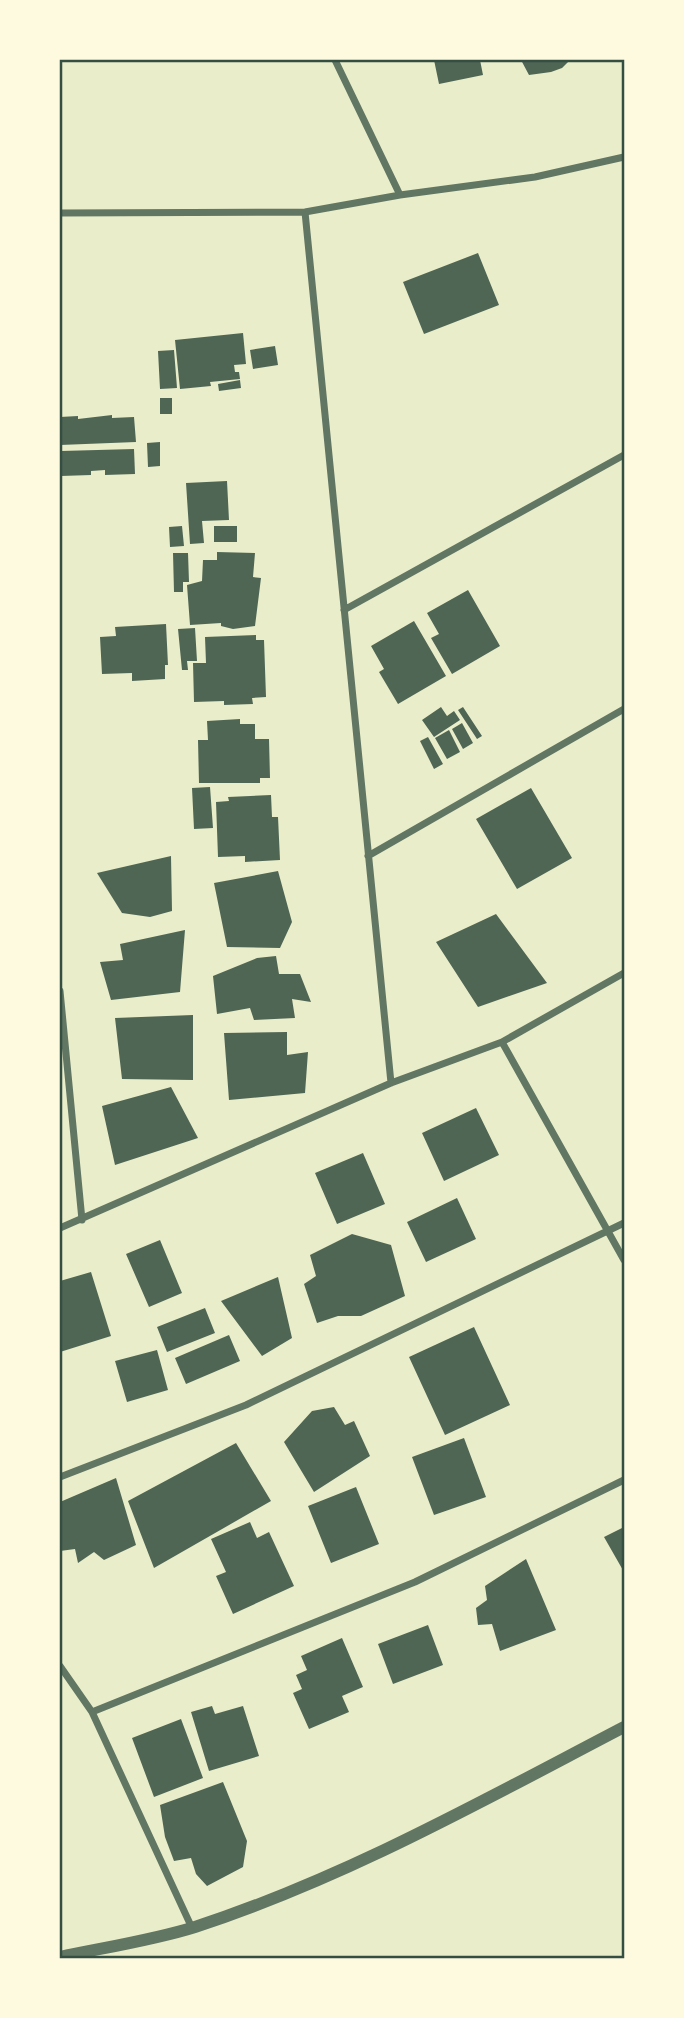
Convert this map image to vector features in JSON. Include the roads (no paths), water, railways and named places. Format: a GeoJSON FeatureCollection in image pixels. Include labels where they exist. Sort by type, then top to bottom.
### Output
{"type":"FeatureCollection","features":[{"type":"Feature","properties":{"kind":"street"},"geometry":{"type":"LineString","coordinates":[[335,60],[400,195]]}},
{"type":"Feature","properties":{"kind":"street"},"geometry":{"type":"LineString","coordinates":[[60,213],[305,212],[400,195],[535,177],[625,157]]}},
{"type":"Feature","properties":{"kind":"street"},"geometry":{"type":"LineString","coordinates":[[305,212],[391,1083]]}},
{"type":"Feature","properties":{"kind":"street"},"geometry":{"type":"LineString","coordinates":[[344,610],[625,456]]}},
{"type":"Feature","properties":{"kind":"street"},"geometry":{"type":"LineString","coordinates":[[368,856],[625,709]]}},
{"type":"Feature","properties":{"kind":"street"},"geometry":{"type":"LineString","coordinates":[[60,1228],[391,1083],[502,1042],[625,973]]}},
{"type":"Feature","properties":{"kind":"street"},"geometry":{"type":"LineString","coordinates":[[60,991],[82,1220]]}},
{"type":"Feature","properties":{"kind":"street"},"geometry":{"type":"LineString","coordinates":[[502,1042],[625,1259]]}},
{"type":"Feature","properties":{"kind":"street"},"geometry":{"type":"LineString","coordinates":[[60,1477],[246,1405],[625,1223]]}},
{"type":"Feature","properties":{"kind":"street"},"geometry":{"type":"LineString","coordinates":[[92,1712],[415,1582],[625,1480]]}},
{"type":"Feature","properties":{"kind":"street"},"geometry":{"type":"LineString","coordinates":[[60,1666],[92,1712],[192,1928]]}},
{"type":"Feature","properties":{"kind":"street"},"geometry":{"type":"LineString","coordinates":[[60,1957],[192,1928],[262,1903],[390,1848],[625,1727]]}}]}
